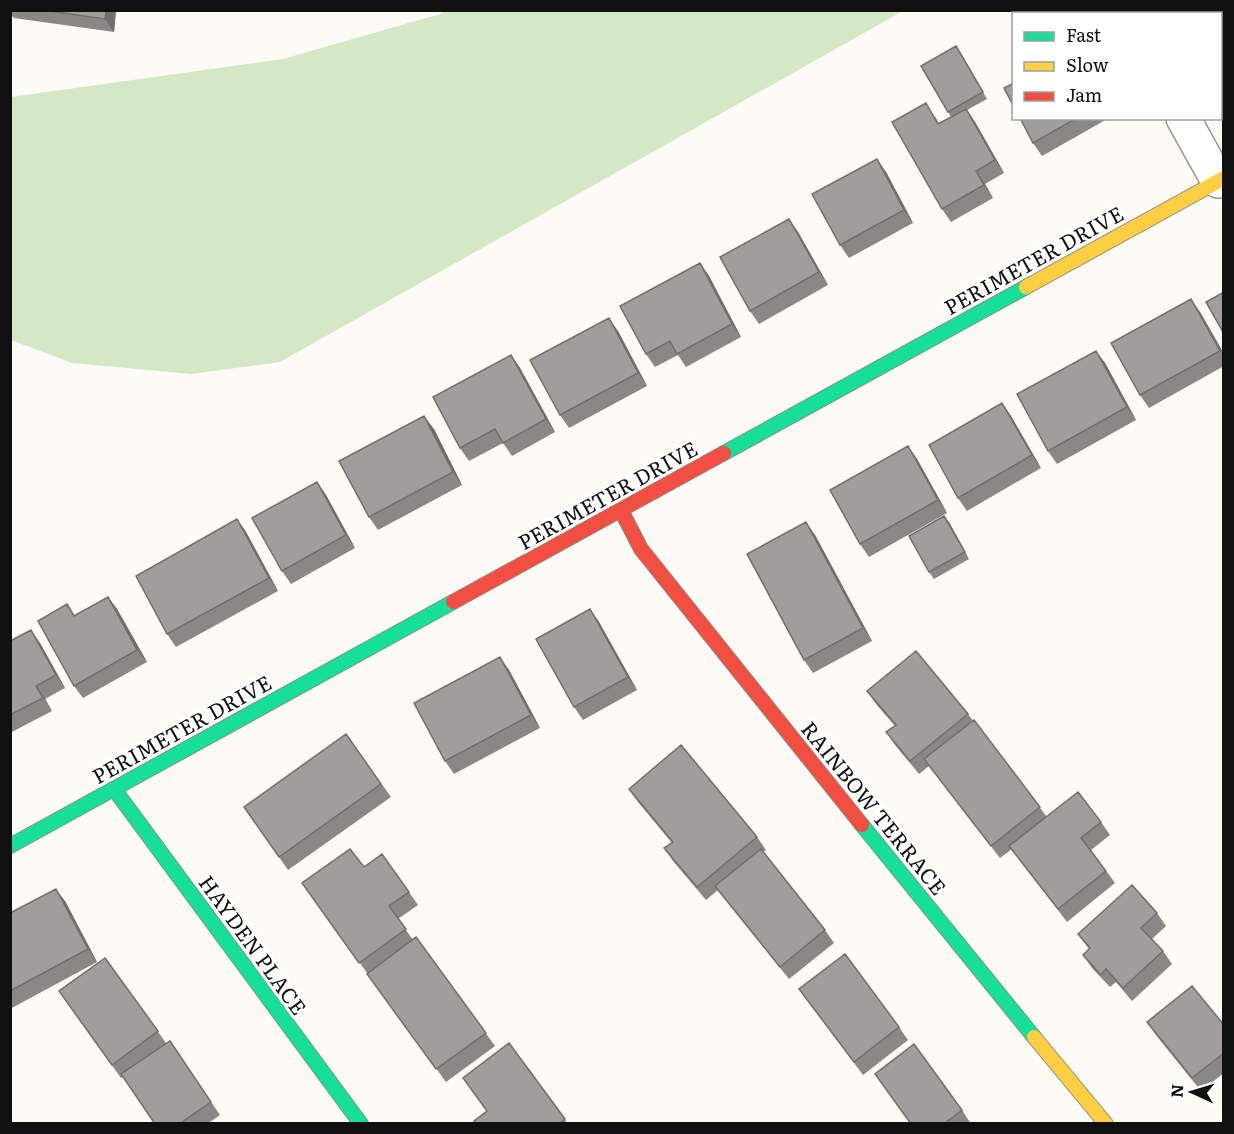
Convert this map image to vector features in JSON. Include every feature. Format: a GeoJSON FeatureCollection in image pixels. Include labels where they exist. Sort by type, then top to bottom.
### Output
{"type":"FeatureCollection","features":[{"type":"Feature","properties":{"kind":"street"},"geometry":{"type":"LineString","coordinates":[[1185,120],[1221,179]]}},
{"type":"Feature","properties":{"kind":"street","name":"PERIMETER DRIVE"},"geometry":{"type":"LineString","coordinates":[[10,846],[1221,179]]}},
{"type":"Feature","properties":{"kind":"street","name":"RAINBOW TERRACE"},"geometry":{"type":"LineString","coordinates":[[621,510],[641,549],[982,975],[1106,1124]]}},
{"type":"Feature","properties":{"kind":"street","name":"HAYDEN PLACE"},"geometry":{"type":"LineString","coordinates":[[114,789],[361,1124]]}},
{"type":"Feature","properties":{"kind":"green space"},"geometry":{"type":"Polygon","coordinates":[[[442,11],[903,11],[280,362],[191,374],[72,363],[11,340],[11,97],[283,59],[440,14],[442,11]]]}},
{"type":"Feature","properties":{"kind":"building"},"geometry":{"type":"Polygon","coordinates":[[[42,10],[106,10],[105,19],[42,10]]]}},
{"type":"Feature","properties":{"kind":"building"},"geometry":{"type":"Polygon","coordinates":[[[1191,10],[1224,10],[1224,36],[1222,37],[1222,12],[1192,12],[1191,10]]]}},
{"type":"Feature","properties":{"kind":"building"},"geometry":{"type":"Polygon","coordinates":[[[956,46],[983,92],[948,112],[921,66],[956,46]]]}},
{"type":"Feature","properties":{"kind":"building"},"geometry":{"type":"Polygon","coordinates":[[[1012,84],[1012,103],[1004,88],[1012,84]]]}},
{"type":"Feature","properties":{"kind":"building"},"geometry":{"type":"Polygon","coordinates":[[[926,103],[938,124],[966,109],[995,160],[976,171],[984,185],[942,209],[892,122],[926,103]]]}},
{"type":"Feature","properties":{"kind":"building"},"geometry":{"type":"Polygon","coordinates":[[[1021,120],[1073,120],[1033,143],[1021,120]]]}},
{"type":"Feature","properties":{"kind":"building"},"geometry":{"type":"Polygon","coordinates":[[[877,159],[904,210],[840,245],[812,194],[877,159]]]}},
{"type":"Feature","properties":{"kind":"building"},"geometry":{"type":"Polygon","coordinates":[[[789,219],[819,272],[750,311],[720,257],[789,219]]]}},
{"type":"Feature","properties":{"kind":"building"},"geometry":{"type":"Polygon","coordinates":[[[700,263],[732,324],[677,354],[670,341],[646,354],[620,306],[700,263]]]}},
{"type":"Feature","properties":{"kind":"building"},"geometry":{"type":"Polygon","coordinates":[[[1224,292],[1224,334],[1206,302],[1224,292]]]}},
{"type":"Feature","properties":{"kind":"building"},"geometry":{"type":"Polygon","coordinates":[[[1191,299],[1220,351],[1140,395],[1111,343],[1191,299]]]}},
{"type":"Feature","properties":{"kind":"building"},"geometry":{"type":"Polygon","coordinates":[[[609,318],[638,373],[560,415],[530,360],[609,318]]]}},
{"type":"Feature","properties":{"kind":"building"},"geometry":{"type":"Polygon","coordinates":[[[1096,351],[1127,407],[1048,451],[1017,394],[1096,351]]]}},
{"type":"Feature","properties":{"kind":"building"},"geometry":{"type":"Polygon","coordinates":[[[511,355],[546,419],[503,443],[495,429],[460,448],[433,397],[511,355]]]}},
{"type":"Feature","properties":{"kind":"building"},"geometry":{"type":"Polygon","coordinates":[[[1002,403],[1032,455],[958,498],[929,445],[1002,403]]]}},
{"type":"Feature","properties":{"kind":"building"},"geometry":{"type":"Polygon","coordinates":[[[424,416],[453,472],[369,517],[339,461],[424,416]]]}},
{"type":"Feature","properties":{"kind":"building"},"geometry":{"type":"Polygon","coordinates":[[[908,446],[938,500],[860,544],[830,490],[908,446]]]}},
{"type":"Feature","properties":{"kind":"building"},"geometry":{"type":"Polygon","coordinates":[[[317,482],[346,535],[282,571],[252,518],[317,482]]]}},
{"type":"Feature","properties":{"kind":"building"},"geometry":{"type":"Polygon","coordinates":[[[944,516],[965,552],[929,572],[909,536],[944,516]]]}},
{"type":"Feature","properties":{"kind":"building"},"geometry":{"type":"Polygon","coordinates":[[[237,519],[269,578],[167,634],[136,576],[237,519]]]}},
{"type":"Feature","properties":{"kind":"building"},"geometry":{"type":"Polygon","coordinates":[[[806,522],[863,628],[804,660],[747,554],[806,522]]]}},
{"type":"Feature","properties":{"kind":"building"},"geometry":{"type":"Polygon","coordinates":[[[108,597],[137,650],[74,686],[38,621],[67,604],[74,616],[108,597]]]}},
{"type":"Feature","properties":{"kind":"building"},"geometry":{"type":"Polygon","coordinates":[[[590,609],[628,677],[574,707],[536,639],[590,609]]]}},
{"type":"Feature","properties":{"kind":"building"},"geometry":{"type":"Polygon","coordinates":[[[31,630],[56,675],[36,686],[43,698],[10,715],[10,641],[31,630]]]}},
{"type":"Feature","properties":{"kind":"building"},"geometry":{"type":"Polygon","coordinates":[[[916,651],[968,714],[910,761],[886,732],[896,725],[867,691],[916,651]]]}},
{"type":"Feature","properties":{"kind":"building"},"geometry":{"type":"Polygon","coordinates":[[[500,657],[531,715],[445,761],[414,703],[500,657]]]}},
{"type":"Feature","properties":{"kind":"building"},"geometry":{"type":"Polygon","coordinates":[[[974,720],[1040,807],[991,846],[924,759],[974,720]]]}},
{"type":"Feature","properties":{"kind":"building"},"geometry":{"type":"Polygon","coordinates":[[[346,734],[381,784],[279,857],[244,807],[346,734]]]}},
{"type":"Feature","properties":{"kind":"building"},"geometry":{"type":"Polygon","coordinates":[[[681,745],[757,837],[697,887],[664,848],[673,842],[629,789],[681,745]]]}},
{"type":"Feature","properties":{"kind":"building"},"geometry":{"type":"Polygon","coordinates":[[[1078,792],[1101,822],[1081,838],[1106,871],[1058,909],[1009,846],[1078,792]]]}},
{"type":"Feature","properties":{"kind":"building"},"geometry":{"type":"Polygon","coordinates":[[[350,849],[364,867],[382,854],[409,892],[389,906],[406,929],[359,963],[302,883],[350,849]]]}},
{"type":"Feature","properties":{"kind":"building"},"geometry":{"type":"Polygon","coordinates":[[[761,849],[825,930],[780,967],[715,886],[761,849]]]}},
{"type":"Feature","properties":{"kind":"building"},"geometry":{"type":"Polygon","coordinates":[[[1132,885],[1157,913],[1141,928],[1163,951],[1123,988],[1106,969],[1101,975],[1083,955],[1090,948],[1078,934],[1132,885]]]}},
{"type":"Feature","properties":{"kind":"building"},"geometry":{"type":"Polygon","coordinates":[[[56,889],[88,949],[10,991],[10,913],[56,889]]]}},
{"type":"Feature","properties":{"kind":"building"},"geometry":{"type":"Polygon","coordinates":[[[416,937],[486,1033],[436,1069],[367,974],[416,937]]]}},
{"type":"Feature","properties":{"kind":"building"},"geometry":{"type":"Polygon","coordinates":[[[845,954],[899,1027],[854,1062],[799,989],[845,954]]]}},
{"type":"Feature","properties":{"kind":"building"},"geometry":{"type":"Polygon","coordinates":[[[105,958],[158,1031],[112,1065],[59,991],[105,958]]]}},
{"type":"Feature","properties":{"kind":"building"},"geometry":{"type":"Polygon","coordinates":[[[1192,986],[1224,1025],[1224,1053],[1192,1078],[1147,1022],[1192,986]]]}},
{"type":"Feature","properties":{"kind":"building"},"geometry":{"type":"Polygon","coordinates":[[[170,1041],[211,1102],[179,1124],[155,1124],[121,1074],[170,1041]]]}},
{"type":"Feature","properties":{"kind":"building"},"geometry":{"type":"Polygon","coordinates":[[[509,1043],[565,1119],[559,1124],[476,1124],[474,1121],[487,1111],[463,1078],[509,1043]]]}},
{"type":"Feature","properties":{"kind":"building"},"geometry":{"type":"Polygon","coordinates":[[[914,1044],[962,1110],[944,1124],[911,1124],[875,1074],[914,1044]]]}},
{"type":"Feature","properties":{"kind":"traffic: fast"},"geometry":{"type":"LineString","coordinates":[[724,453],[1026,287]]}},
{"type":"Feature","properties":{"kind":"traffic: fast"},"geometry":{"type":"LineString","coordinates":[[10,846],[453,602]]}},
{"type":"Feature","properties":{"kind":"traffic: fast"},"geometry":{"type":"LineString","coordinates":[[114,789],[361,1124]]}},
{"type":"Feature","properties":{"kind":"traffic: fast"},"geometry":{"type":"LineString","coordinates":[[862,825],[1034,1037]]}},
{"type":"Feature","properties":{"kind":"traffic: slow"},"geometry":{"type":"LineString","coordinates":[[1026,287],[1224,178]]}},
{"type":"Feature","properties":{"kind":"traffic: slow"},"geometry":{"type":"LineString","coordinates":[[1034,1037],[1106,1124]]}},
{"type":"Feature","properties":{"kind":"traffic: jam"},"geometry":{"type":"LineString","coordinates":[[453,602],[724,453]]}},
{"type":"Feature","properties":{"kind":"traffic: jam"},"geometry":{"type":"LineString","coordinates":[[621,510],[641,549],[862,825]]}}]}
